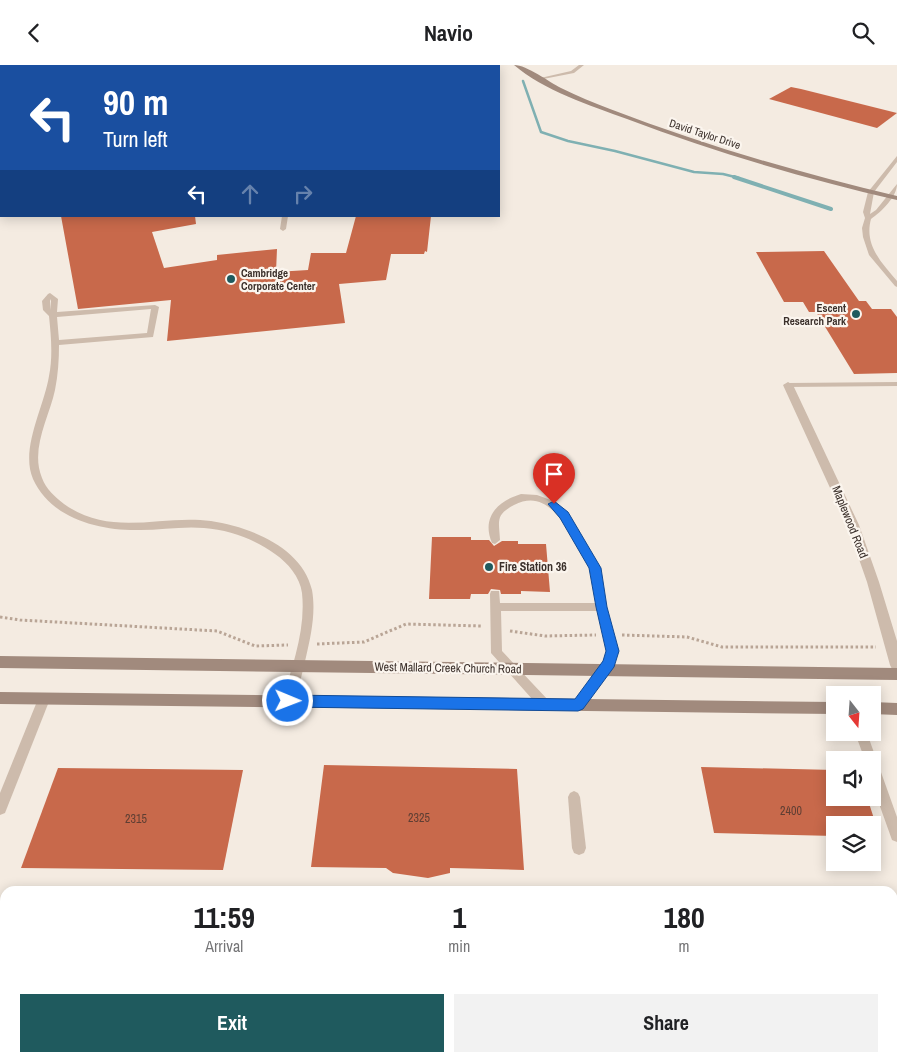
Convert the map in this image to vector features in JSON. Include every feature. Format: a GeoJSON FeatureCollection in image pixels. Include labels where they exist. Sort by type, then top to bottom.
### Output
{"type":"FeatureCollection","features":[{"type":"Feature","properties":{"kind":"main road","name":"David Taylor Drive"},"geometry":{"type":"LineString","coordinates":[[517,65],[538,79],[597,106],[685,139],[782,169],[897,199]]}},
{"type":"Feature","properties":{"kind":"main road","name":"West Mallard Creek Church Road"},"geometry":{"type":"LineString","coordinates":[[0,662],[897,674]]}},
{"type":"Feature","properties":{"kind":"main road"},"geometry":{"type":"LineString","coordinates":[[0,698],[826,708]]}},
{"type":"Feature","properties":{"kind":"main road"},"geometry":{"type":"LineString","coordinates":[[881,709],[897,709]]}},
{"type":"Feature","properties":{"kind":"street","name":"Maplewood Road"},"geometry":{"type":"LineString","coordinates":[[788,385],[853,525],[873,582],[897,665]]}},
{"type":"Feature","properties":{"kind":"lane"},"geometry":{"type":"LineString","coordinates":[[538,79],[572,72],[582,65]]}},
{"type":"Feature","properties":{"kind":"lane"},"geometry":{"type":"LineString","coordinates":[[897,158],[871,192],[866,212],[868,218],[865,228],[867,244],[897,285]]}},
{"type":"Feature","properties":{"kind":"lane"},"geometry":{"type":"LineString","coordinates":[[868,218],[878,211],[897,186]]}},
{"type":"Feature","properties":{"kind":"lane"},"geometry":{"type":"LineString","coordinates":[[283,229],[285,217]]}},
{"type":"Feature","properties":{"kind":"lane"},"geometry":{"type":"LineString","coordinates":[[55,343],[150,335],[154,307],[53,315],[55,343],[53,381],[36,443],[34,460],[37,478],[49,497],[79,516],[107,524],[135,527],[211,525],[242,533],[268,543],[290,561],[304,583],[308,599],[302,643],[288,701]]}},
{"type":"Feature","properties":{"kind":"lane"},"geometry":{"type":"LineString","coordinates":[[788,385],[897,383]]}},
{"type":"Feature","properties":{"kind":"lane"},"geometry":{"type":"LineString","coordinates":[[494,541],[495,515],[500,508],[510,501],[521,497],[530,497],[554,504],[564,515],[595,568],[613,651],[609,664],[578,705]]}},
{"type":"Feature","properties":{"kind":"lane"},"geometry":{"type":"LineString","coordinates":[[495,594],[496,648],[500,657],[545,705]]}},
{"type":"Feature","properties":{"kind":"lane"},"geometry":{"type":"LineString","coordinates":[[496,607],[602,607]]}},
{"type":"Feature","properties":{"kind":"lane"},"geometry":{"type":"LineString","coordinates":[[0,809],[44,699]]}},
{"type":"Feature","properties":{"kind":"lane"},"geometry":{"type":"LineString","coordinates":[[881,790],[897,835]]}},
{"type":"Feature","properties":{"kind":"lane"},"geometry":{"type":"LineString","coordinates":[[574,797],[579,848]]}},
{"type":"Feature","properties":{"kind":"path"},"geometry":{"type":"LineString","coordinates":[[0,617],[20,620],[217,631],[255,646],[274,647],[302,643]]}},
{"type":"Feature","properties":{"kind":"path"},"geometry":{"type":"LineString","coordinates":[[332,644],[364,642],[406,624],[472,625]]}},
{"type":"Feature","properties":{"kind":"path"},"geometry":{"type":"LineString","coordinates":[[519,632],[545,636],[595,635]]}},
{"type":"Feature","properties":{"kind":"path"},"geometry":{"type":"LineString","coordinates":[[624,635],[687,637],[722,647],[869,647]]}},
{"type":"Feature","properties":{"kind":"building"},"geometry":{"type":"Polygon","coordinates":[[[791,87],[897,113],[877,128],[769,99],[791,87]]]}},
{"type":"Feature","properties":{"kind":"building","name":"Cambridge Corporate Center"},"geometry":{"type":"Polygon","coordinates":[[[61,217],[195,217],[196,224],[152,232],[164,268],[217,260],[217,255],[277,249],[276,272],[308,270],[311,253],[346,253],[356,217],[431,217],[427,252],[425,251],[424,254],[391,254],[386,280],[339,284],[345,323],[167,341],[171,300],[78,309],[61,217]]]}},
{"type":"Feature","properties":{"kind":"building","name":"Escent Research Park"},"geometry":{"type":"Polygon","coordinates":[[[824,251],[859,301],[866,301],[872,309],[891,309],[897,317],[897,373],[854,374],[816,312],[809,312],[803,302],[784,302],[756,252],[824,251]]]}},
{"type":"Feature","properties":{"kind":"building","name":"Fire Station 36"},"geometry":{"type":"Polygon","coordinates":[[[432,537],[471,537],[471,540],[489,540],[494,546],[502,541],[518,541],[518,544],[546,544],[550,592],[521,591],[521,594],[501,594],[500,590],[491,589],[488,594],[471,594],[470,599],[429,599],[432,537]]]}},
{"type":"Feature","properties":{"kind":"building"},"geometry":{"type":"Polygon","coordinates":[[[324,765],[517,769],[524,870],[450,868],[450,873],[428,878],[393,873],[386,868],[311,867],[324,765]]]}},
{"type":"Feature","properties":{"kind":"building"},"geometry":{"type":"Polygon","coordinates":[[[701,767],[826,770],[826,806],[870,806],[873,816],[826,816],[826,836],[714,833],[701,767]]]}},
{"type":"Feature","properties":{"kind":"building"},"geometry":{"type":"Polygon","coordinates":[[[58,768],[243,770],[223,870],[21,868],[58,768]]]}},
{"type":"Feature","properties":{"kind":"waterway"},"geometry":{"type":"LineString","coordinates":[[523,81],[541,132],[568,141],[615,151],[694,172],[723,174],[739,178]]}},
{"type":"Feature","properties":{"kind":"waterway"},"geometry":{"type":"LineString","coordinates":[[734,177],[831,209]]}},
{"type":"Feature","properties":{"kind":"place","name":"Cambridge Corporate Center"},"geometry":{"type":"Point","coordinates":[231,279]}},
{"type":"Feature","properties":{"kind":"place","name":"Escent Research Park"},"geometry":{"type":"Point","coordinates":[856,314]}},
{"type":"Feature","properties":{"kind":"place","name":"Fire Station 36"},"geometry":{"type":"Point","coordinates":[489,567]}},
{"type":"Feature","properties":{"kind":"route"},"geometry":{"type":"LineString","coordinates":[[288,701],[578,705],[609,664],[613,651],[605,625],[595,568],[564,515],[554,504]]}}]}
